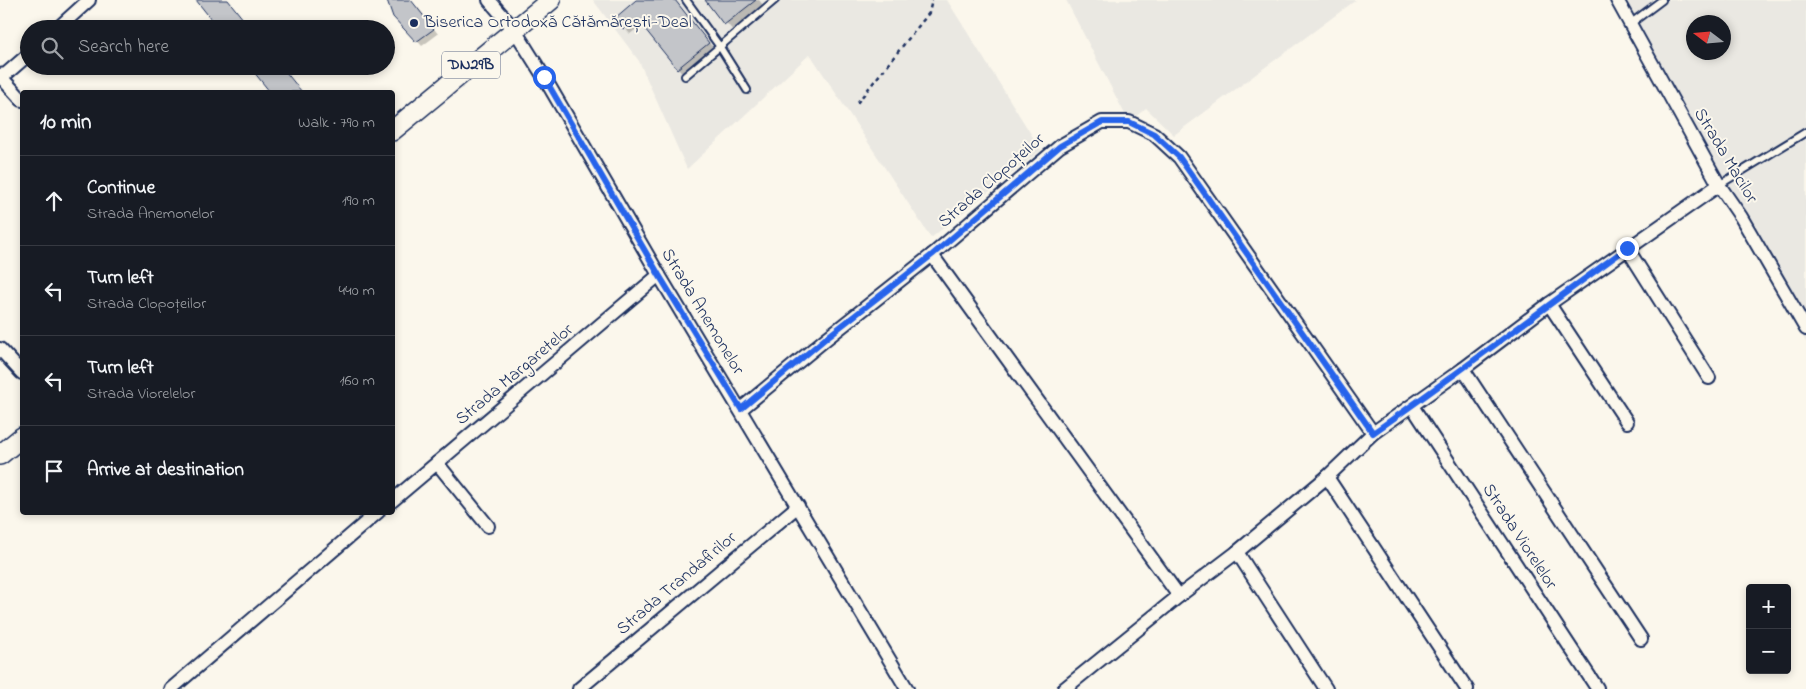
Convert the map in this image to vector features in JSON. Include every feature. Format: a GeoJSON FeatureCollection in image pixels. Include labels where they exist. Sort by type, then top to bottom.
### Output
{"type":"FeatureCollection","features":[{"type":"Feature","properties":{"kind":"main road","name":"DN29B"},"geometry":{"type":"LineString","coordinates":[[395,128],[551,0]]}},
{"type":"Feature","properties":{"kind":"main road"},"geometry":{"type":"LineString","coordinates":[[0,455],[20,439]]}},
{"type":"Feature","properties":{"kind":"street"},"geometry":{"type":"LineString","coordinates":[[67,20],[89,0]]}},
{"type":"Feature","properties":{"kind":"street","name":"Strada Anemonelor"},"geometry":{"type":"LineString","coordinates":[[489,0],[514,29],[544,77],[659,275],[907,689]]}},
{"type":"Feature","properties":{"kind":"street","name":"Strada Macilor"},"geometry":{"type":"LineString","coordinates":[[1617,0],[1719,185],[1741,217],[1806,329]]}},
{"type":"Feature","properties":{"kind":"street"},"geometry":{"type":"LineString","coordinates":[[0,75],[6,74],[20,62]]}},
{"type":"Feature","properties":{"kind":"street"},"geometry":{"type":"LineString","coordinates":[[0,75],[20,98]]}},
{"type":"Feature","properties":{"kind":"street","name":"Strada Clopoțeilor"},"geometry":{"type":"LineString","coordinates":[[741,409],[826,338],[932,255],[1060,146],[1102,122],[1129,122],[1154,134],[1179,157],[1373,433]]}},
{"type":"Feature","properties":{"kind":"street"},"geometry":{"type":"LineString","coordinates":[[1064,689],[1179,596],[1237,552],[1327,477],[1373,433],[1627,248],[1719,185]]}},
{"type":"Feature","properties":{"kind":"street"},"geometry":{"type":"LineString","coordinates":[[1627,248],[1709,378]]}},
{"type":"Feature","properties":{"kind":"street"},"geometry":{"type":"LineString","coordinates":[[932,255],[1179,596]]}},
{"type":"Feature","properties":{"kind":"street","name":"Strada Margaretelor"},"geometry":{"type":"LineString","coordinates":[[395,499],[659,275]]}},
{"type":"Feature","properties":{"kind":"street"},"geometry":{"type":"LineString","coordinates":[[1549,304],[1627,422]]}},
{"type":"Feature","properties":{"kind":"street"},"geometry":{"type":"LineString","coordinates":[[0,349],[20,372]]}},
{"type":"Feature","properties":{"kind":"street"},"geometry":{"type":"LineString","coordinates":[[1463,369],[1641,639]]}},
{"type":"Feature","properties":{"kind":"street","name":"Strada Viorelelor"},"geometry":{"type":"LineString","coordinates":[[1412,406],[1597,688]]}},
{"type":"Feature","properties":{"kind":"street"},"geometry":{"type":"LineString","coordinates":[[438,463],[488,526]]}},
{"type":"Feature","properties":{"kind":"street"},"geometry":{"type":"LineString","coordinates":[[1327,477],[1468,689]]}},
{"type":"Feature","properties":{"kind":"street","name":"Strada Trandafirilor"},"geometry":{"type":"LineString","coordinates":[[579,689],[798,506]]}},
{"type":"Feature","properties":{"kind":"street"},"geometry":{"type":"LineString","coordinates":[[171,689],[374,515]]}},
{"type":"Feature","properties":{"kind":"street"},"geometry":{"type":"LineString","coordinates":[[1237,552],[1326,689]]}},
{"type":"Feature","properties":{"kind":"lane"},"geometry":{"type":"LineString","coordinates":[[686,0],[720,47],[746,90]]}},
{"type":"Feature","properties":{"kind":"lane"},"geometry":{"type":"LineString","coordinates":[[685,76],[775,0]]}},
{"type":"Feature","properties":{"kind":"lane"},"geometry":{"type":"LineString","coordinates":[[1630,24],[1662,0]]}},
{"type":"Feature","properties":{"kind":"lane"},"geometry":{"type":"LineString","coordinates":[[1719,185],[1806,132]]}},
{"type":"Feature","properties":{"kind":"path"},"geometry":{"type":"LineString","coordinates":[[857,103],[928,13],[932,0]]}},
{"type":"Feature","properties":{"kind":"shaded area"},"geometry":{"type":"Polygon","coordinates":[[[593,0],[947,0],[1041,150],[931,238],[810,54],[687,169],[639,61],[593,0]]]}},
{"type":"Feature","properties":{"kind":"shaded area"},"geometry":{"type":"Polygon","coordinates":[[[1066,0],[1356,0],[1174,135],[1146,108],[1129,122],[1066,0]]]}},
{"type":"Feature","properties":{"kind":"shaded area"},"geometry":{"type":"Polygon","coordinates":[[[1623,0],[1806,0],[1806,342],[1623,0]]]}},
{"type":"Feature","properties":{"kind":"building"},"geometry":{"type":"Polygon","coordinates":[[[196,0],[228,0],[244,20],[212,20],[196,0]]]}},
{"type":"Feature","properties":{"kind":"building","name":"Biserica Ortodoxă Cătămărești-Deal"},"geometry":{"type":"Polygon","coordinates":[[[387,0],[411,0],[434,29],[416,42],[393,17],[387,0]]]}},
{"type":"Feature","properties":{"kind":"building"},"geometry":{"type":"Polygon","coordinates":[[[636,0],[675,0],[709,43],[677,69],[637,19],[623,29],[615,18],[636,0]]]}},
{"type":"Feature","properties":{"kind":"building"},"geometry":{"type":"Polygon","coordinates":[[[705,0],[756,0],[724,25],[705,0]]]}},
{"type":"Feature","properties":{"kind":"building"},"geometry":{"type":"Polygon","coordinates":[[[256,75],[288,75],[300,90],[268,90],[256,75]]]}},
{"type":"Feature","properties":{"kind":"place","name":"Biserica Ortodoxă Cătămărești-Deal"},"geometry":{"type":"Point","coordinates":[414,23]}},
{"type":"Feature","properties":{"kind":"route"},"geometry":{"type":"LineString","coordinates":[[544,77],[659,275],[741,409],[826,338],[932,255],[1060,146],[1102,122],[1129,122],[1154,134],[1179,157],[1373,433],[1627,248]]}}]}
